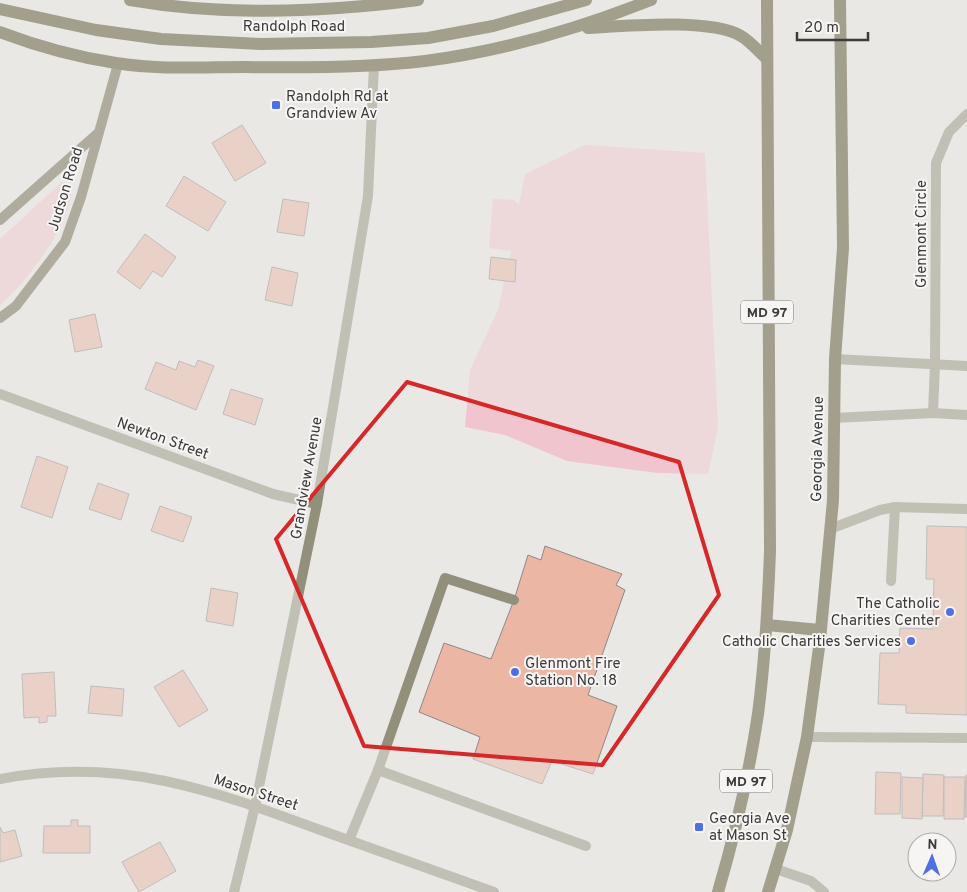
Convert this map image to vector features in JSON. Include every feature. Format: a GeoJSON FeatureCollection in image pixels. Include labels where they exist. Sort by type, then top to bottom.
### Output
{"type":"FeatureCollection","features":[{"type":"Feature","properties":{"kind":"main road","name":"Randolph Road"},"geometry":{"type":"LineString","coordinates":[[130,0],[243,9],[331,8],[418,0]]}},
{"type":"Feature","properties":{"kind":"main road","name":"Randolph Road"},"geometry":{"type":"LineString","coordinates":[[0,9],[96,30],[161,39],[271,44],[371,42],[428,38],[493,26],[586,0]]}},
{"type":"Feature","properties":{"kind":"main road"},"geometry":{"type":"LineString","coordinates":[[0,32],[77,56],[118,64],[256,67],[374,65],[425,61],[469,54],[573,29],[650,0]]}},
{"type":"Feature","properties":{"kind":"main road","name":"MD 97"},"geometry":{"type":"LineString","coordinates":[[718,892],[745,786],[758,714],[767,624],[770,551],[767,0]]}},
{"type":"Feature","properties":{"kind":"main road","name":"Georgia Avenue"},"geometry":{"type":"LineString","coordinates":[[768,892],[776,869],[807,737],[833,500],[835,359],[842,248],[840,0]]}},
{"type":"Feature","properties":{"kind":"main road"},"geometry":{"type":"LineString","coordinates":[[573,29],[644,25],[698,26],[741,36],[767,60]]}},
{"type":"Feature","properties":{"kind":"main road"},"geometry":{"type":"LineString","coordinates":[[767,624],[820,630]]}},
{"type":"Feature","properties":{"kind":"street","name":"Judson Road"},"geometry":{"type":"LineString","coordinates":[[0,318],[16,306],[65,242],[81,197],[118,64]]}},
{"type":"Feature","properties":{"kind":"street","name":"Grandview Avenue"},"geometry":{"type":"LineString","coordinates":[[234,892],[255,806],[318,504],[364,222],[370,170],[374,65]]}},
{"type":"Feature","properties":{"kind":"street","name":"Glenmont Circle"},"geometry":{"type":"LineString","coordinates":[[933,413],[936,163],[949,132],[967,114]]}},
{"type":"Feature","properties":{"kind":"street","name":"Judson Road"},"geometry":{"type":"LineString","coordinates":[[0,220],[97,134]]}},
{"type":"Feature","properties":{"kind":"street"},"geometry":{"type":"LineString","coordinates":[[835,359],[967,366]]}},
{"type":"Feature","properties":{"kind":"street","name":"Newton Street"},"geometry":{"type":"LineString","coordinates":[[0,394],[273,494],[318,504]]}},
{"type":"Feature","properties":{"kind":"street"},"geometry":{"type":"LineString","coordinates":[[834,418],[933,413],[967,414]]}},
{"type":"Feature","properties":{"kind":"street"},"geometry":{"type":"LineString","coordinates":[[830,529],[880,510],[895,507],[967,509]]}},
{"type":"Feature","properties":{"kind":"street"},"geometry":{"type":"LineString","coordinates":[[891,581],[895,507]]}},
{"type":"Feature","properties":{"kind":"street"},"geometry":{"type":"LineString","coordinates":[[349,840],[378,770],[445,578],[514,600]]}},
{"type":"Feature","properties":{"kind":"street"},"geometry":{"type":"LineString","coordinates":[[807,737],[967,738]]}},
{"type":"Feature","properties":{"kind":"street"},"geometry":{"type":"LineString","coordinates":[[378,770],[586,846]]}},
{"type":"Feature","properties":{"kind":"street","name":"Mason Street"},"geometry":{"type":"LineString","coordinates":[[0,779],[46,772],[122,773],[170,780],[255,806],[494,892]]}},
{"type":"Feature","properties":{"kind":"street"},"geometry":{"type":"LineString","coordinates":[[776,869],[810,881],[824,892]]}},
{"type":"Feature","properties":{"kind":"highlighted area"},"geometry":{"type":"Polygon","coordinates":[[[407,382],[679,462],[719,595],[602,765],[364,746],[276,539],[407,382]]]}},
{"type":"Feature","properties":{"kind":"shaded area"},"geometry":{"type":"Polygon","coordinates":[[[585,145],[705,153],[718,427],[708,474],[657,473],[567,461],[505,435],[465,427],[470,370],[498,310],[511,251],[489,248],[493,199],[514,200],[519,205],[525,174],[585,145]]]}},
{"type":"Feature","properties":{"kind":"shaded area"},"geometry":{"type":"Polygon","coordinates":[[[62,182],[71,185],[66,215],[47,250],[35,267],[0,305],[0,239],[62,182]]]}},
{"type":"Feature","properties":{"kind":"building"},"geometry":{"type":"Polygon","coordinates":[[[242,125],[266,163],[235,181],[212,143],[242,125]]]}},
{"type":"Feature","properties":{"kind":"building"},"geometry":{"type":"Polygon","coordinates":[[[184,176],[226,202],[208,231],[166,206],[184,176]]]}},
{"type":"Feature","properties":{"kind":"building"},"geometry":{"type":"Polygon","coordinates":[[[283,199],[309,203],[304,236],[277,232],[283,199]]]}},
{"type":"Feature","properties":{"kind":"building"},"geometry":{"type":"Polygon","coordinates":[[[145,234],[176,257],[162,277],[153,271],[140,289],[117,272],[145,234]]]}},
{"type":"Feature","properties":{"kind":"building"},"geometry":{"type":"Polygon","coordinates":[[[491,257],[516,260],[515,282],[489,279],[491,257]]]}},
{"type":"Feature","properties":{"kind":"building"},"geometry":{"type":"Polygon","coordinates":[[[272,267],[298,273],[292,306],[265,300],[272,267]]]}},
{"type":"Feature","properties":{"kind":"building"},"geometry":{"type":"Polygon","coordinates":[[[95,314],[102,347],[75,352],[69,320],[95,314]]]}},
{"type":"Feature","properties":{"kind":"building"},"geometry":{"type":"Polygon","coordinates":[[[198,360],[214,366],[196,410],[145,389],[156,362],[176,370],[179,361],[195,367],[198,360]]]}},
{"type":"Feature","properties":{"kind":"building"},"geometry":{"type":"Polygon","coordinates":[[[231,389],[263,399],[255,425],[223,414],[231,389]]]}},
{"type":"Feature","properties":{"kind":"building"},"geometry":{"type":"Polygon","coordinates":[[[37,456],[68,467],[52,518],[21,507],[37,456]]]}},
{"type":"Feature","properties":{"kind":"building"},"geometry":{"type":"Polygon","coordinates":[[[98,483],[129,494],[121,520],[89,509],[98,483]]]}},
{"type":"Feature","properties":{"kind":"building"},"geometry":{"type":"Polygon","coordinates":[[[160,506],[192,517],[183,542],[151,531],[160,506]]]}},
{"type":"Feature","properties":{"kind":"building","name":"The Catholic Charities Center"},"geometry":{"type":"Polygon","coordinates":[[[927,526],[967,527],[967,715],[906,713],[906,705],[878,704],[880,653],[899,653],[900,628],[933,629],[934,579],[926,579],[927,526]]]}},
{"type":"Feature","properties":{"kind":"building","name":"Glenmont Fire Station No. 18"},"geometry":{"type":"Polygon","coordinates":[[[545,546],[622,574],[616,585],[625,590],[588,695],[617,706],[593,774],[552,761],[542,784],[473,759],[480,737],[419,712],[444,643],[491,659],[514,600],[528,555],[541,560],[545,546]]]}},
{"type":"Feature","properties":{"kind":"building"},"geometry":{"type":"Polygon","coordinates":[[[211,588],[238,593],[233,626],[206,621],[211,588]]]}},
{"type":"Feature","properties":{"kind":"building"},"geometry":{"type":"Polygon","coordinates":[[[183,670],[208,710],[179,727],[154,687],[183,670]]]}},
{"type":"Feature","properties":{"kind":"building"},"geometry":{"type":"Polygon","coordinates":[[[54,672],[56,716],[47,716],[47,722],[39,723],[39,717],[24,718],[22,674],[54,672]]]}},
{"type":"Feature","properties":{"kind":"building"},"geometry":{"type":"Polygon","coordinates":[[[91,686],[124,689],[122,716],[88,713],[91,686]]]}},
{"type":"Feature","properties":{"kind":"building"},"geometry":{"type":"Polygon","coordinates":[[[876,772],[901,773],[900,814],[875,814],[876,772]]]}},
{"type":"Feature","properties":{"kind":"building"},"geometry":{"type":"Polygon","coordinates":[[[923,774],[944,775],[943,816],[922,816],[923,774]]]}},
{"type":"Feature","properties":{"kind":"building"},"geometry":{"type":"Polygon","coordinates":[[[966,775],[967,817],[965,817],[966,775]]]}},
{"type":"Feature","properties":{"kind":"building"},"geometry":{"type":"Polygon","coordinates":[[[902,777],[923,778],[922,819],[902,818],[902,777]]]}},
{"type":"Feature","properties":{"kind":"building"},"geometry":{"type":"Polygon","coordinates":[[[944,777],[965,777],[964,819],[944,819],[944,777]]]}},
{"type":"Feature","properties":{"kind":"building"},"geometry":{"type":"Polygon","coordinates":[[[71,820],[78,820],[78,826],[90,826],[90,853],[43,853],[44,826],[71,826],[71,820]]]}},
{"type":"Feature","properties":{"kind":"building"},"geometry":{"type":"Polygon","coordinates":[[[0,827],[3,833],[15,830],[22,856],[0,862],[0,827]]]}},
{"type":"Feature","properties":{"kind":"building"},"geometry":{"type":"Polygon","coordinates":[[[160,842],[176,871],[139,892],[122,862],[160,842]]]}},
{"type":"Feature","properties":{"kind":"place","name":"Randolph Rd at Grandview Av"},"geometry":{"type":"Point","coordinates":[276,105]}},
{"type":"Feature","properties":{"kind":"place","name":"The Catholic Charities Center"},"geometry":{"type":"Point","coordinates":[950,612]}},
{"type":"Feature","properties":{"kind":"place","name":"Catholic Charities Services"},"geometry":{"type":"Point","coordinates":[911,641]}},
{"type":"Feature","properties":{"kind":"place","name":"Glenmont Fire Station No. 18"},"geometry":{"type":"Point","coordinates":[515,672]}},
{"type":"Feature","properties":{"kind":"place","name":"Georgia Ave at Mason St"},"geometry":{"type":"Point","coordinates":[699,827]}}]}
